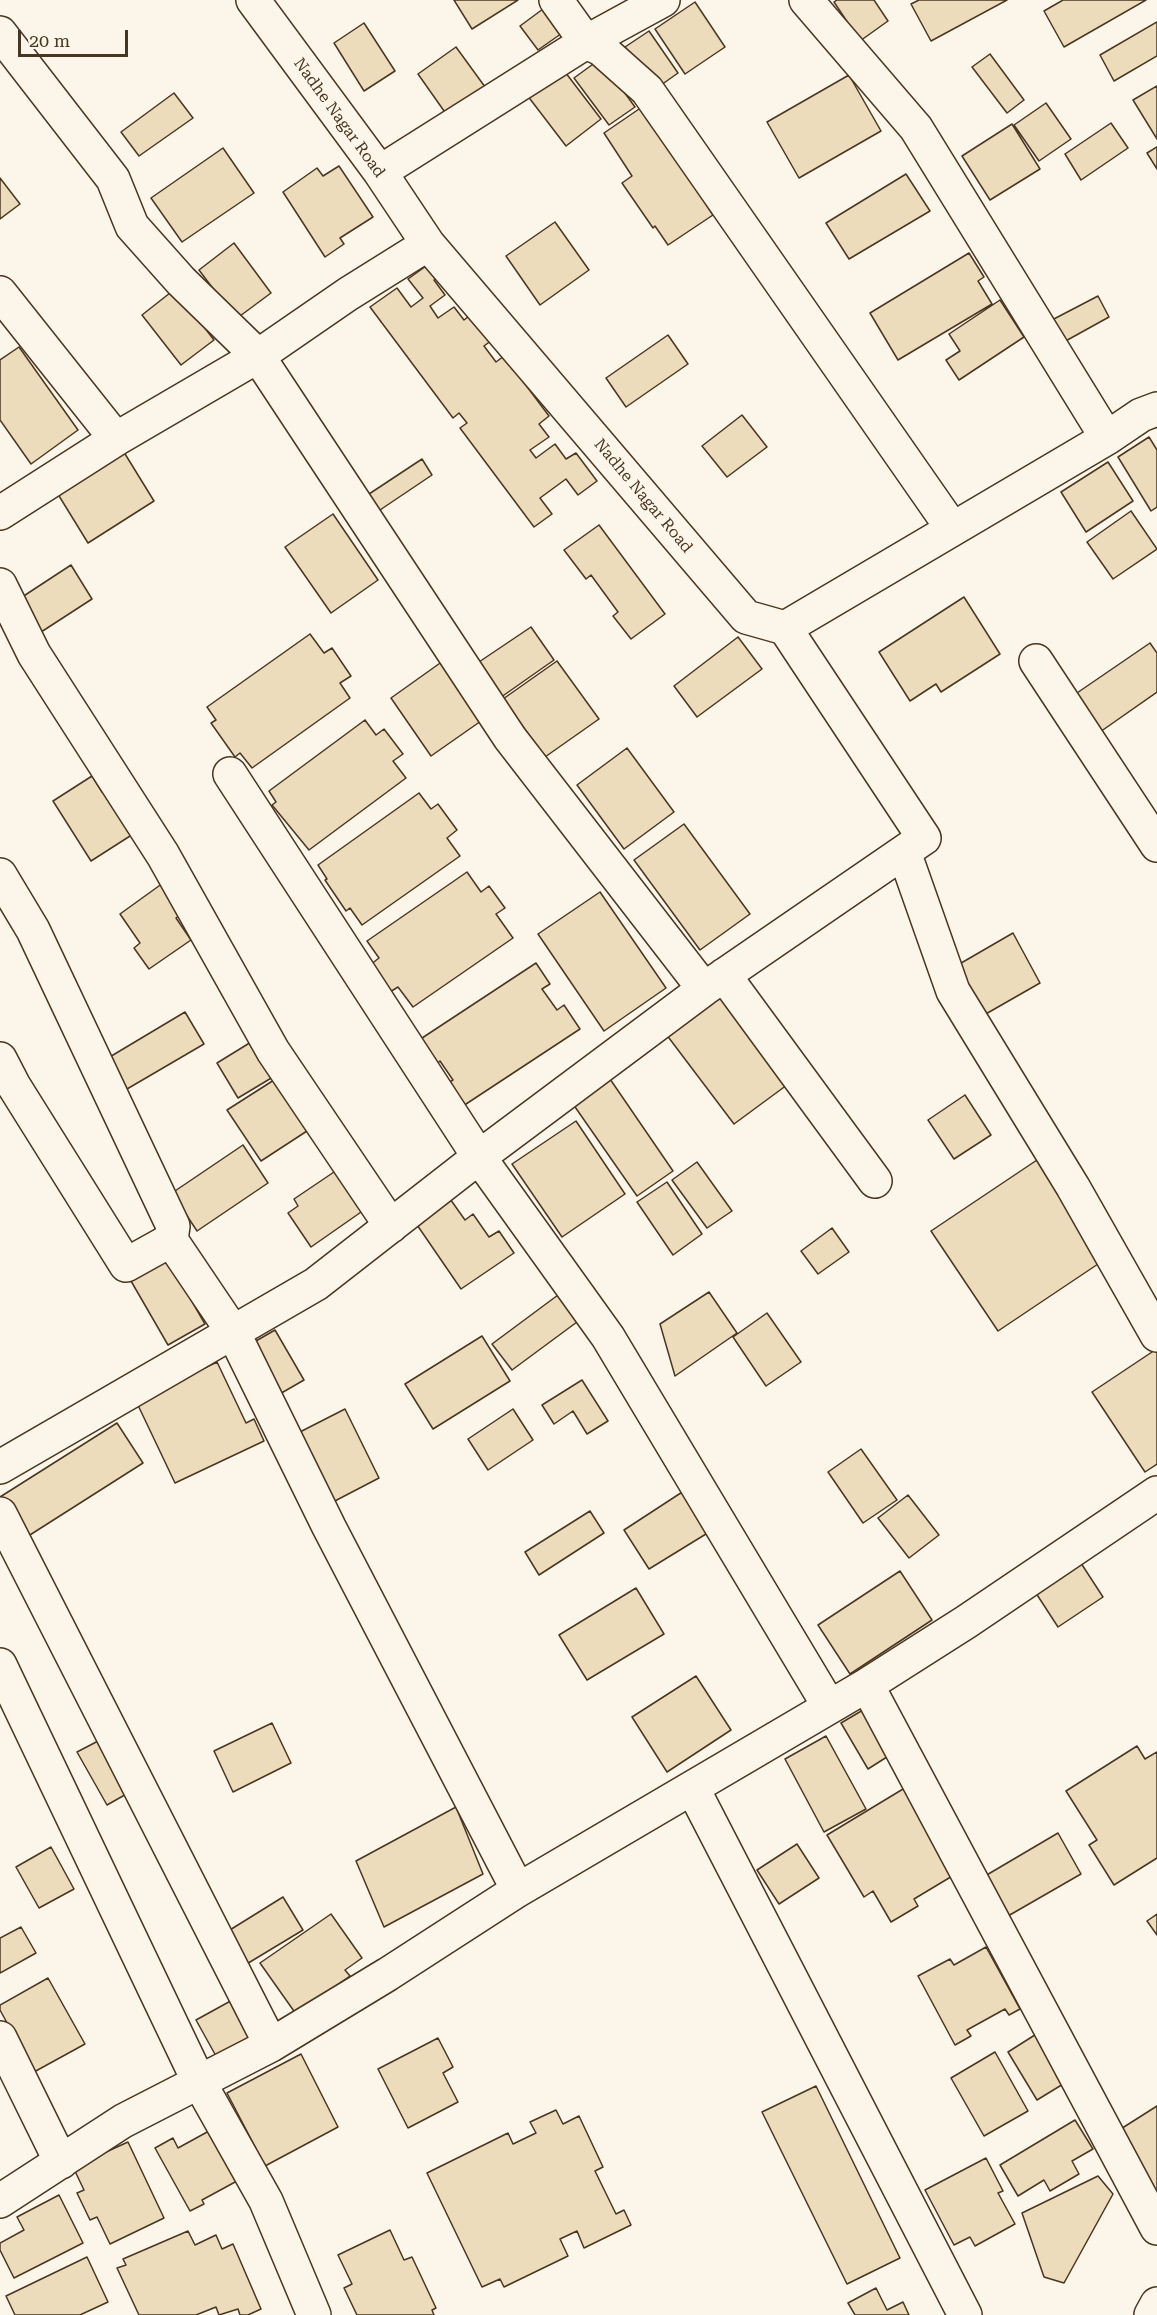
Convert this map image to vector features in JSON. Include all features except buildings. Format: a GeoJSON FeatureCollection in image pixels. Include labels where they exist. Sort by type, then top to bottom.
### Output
{"type":"FeatureCollection","features":[{"type":"Feature","properties":{"kind":"street","name":"Nadhe Nagar Road"},"geometry":{"type":"LineString","coordinates":[[253,0],[380,172],[428,244],[746,617],[785,628]]}},
{"type":"Feature","properties":{"kind":"street"},"geometry":{"type":"LineString","coordinates":[[556,0],[586,42],[601,49],[647,90],[952,528]]}},
{"type":"Feature","properties":{"kind":"street"},"geometry":{"type":"LineString","coordinates":[[380,172],[586,42],[663,0]]}},
{"type":"Feature","properties":{"kind":"street"},"geometry":{"type":"LineString","coordinates":[[806,0],[915,128],[1107,438]]}},
{"type":"Feature","properties":{"kind":"street"},"geometry":{"type":"LineString","coordinates":[[0,33],[112,179],[132,226],[181,281],[258,356],[510,738],[714,982],[874,1181]]}},
{"type":"Feature","properties":{"kind":"street"},"geometry":{"type":"LineString","coordinates":[[0,513],[116,439],[258,356],[348,294],[428,244]]}},
{"type":"Feature","properties":{"kind":"street"},"geometry":{"type":"LineString","coordinates":[[0,293],[116,439]]}},
{"type":"Feature","properties":{"kind":"street"},"geometry":{"type":"LineString","coordinates":[[0,1467],[316,1284],[479,1157],[714,982],[924,838],[785,628],[1107,438],[1152,420]]}},
{"type":"Feature","properties":{"kind":"street"},"geometry":{"type":"LineString","coordinates":[[0,585],[34,654],[163,855],[273,1051],[391,1226]]}},
{"type":"Feature","properties":{"kind":"street"},"geometry":{"type":"LineString","coordinates":[[1036,661],[1157,845]]}},
{"type":"Feature","properties":{"kind":"street"},"geometry":{"type":"LineString","coordinates":[[230,774],[479,1157],[608,1337],[829,1706]]}},
{"type":"Feature","properties":{"kind":"street"},"geometry":{"type":"LineString","coordinates":[[904,852],[953,991],[1073,1187],[1157,1335]]}},
{"type":"Feature","properties":{"kind":"street"},"geometry":{"type":"LineString","coordinates":[[0,875],[33,930],[173,1226],[171,1240],[233,1332],[329,1527],[518,1890]]}},
{"type":"Feature","properties":{"kind":"street"},"geometry":{"type":"LineString","coordinates":[[0,1059],[14,1086],[126,1265],[171,1240]]}},
{"type":"Feature","properties":{"kind":"street"},"geometry":{"type":"LineString","coordinates":[[0,2201],[123,2121],[271,2045],[388,1974],[518,1890],[867,1685],[966,1622],[1157,1493]]}},
{"type":"Feature","properties":{"kind":"street"},"geometry":{"type":"LineString","coordinates":[[0,1514],[271,2045]]}},
{"type":"Feature","properties":{"kind":"street"},"geometry":{"type":"LineString","coordinates":[[0,1665],[199,2082],[266,2201],[314,2315]]}},
{"type":"Feature","properties":{"kind":"street"},"geometry":{"type":"LineString","coordinates":[[867,1685],[1157,2228]]}},
{"type":"Feature","properties":{"kind":"street"},"geometry":{"type":"LineString","coordinates":[[693,1789],[965,2315]]}},
{"type":"Feature","properties":{"kind":"street"},"geometry":{"type":"LineString","coordinates":[[0,2038],[61,2162]]}},
{"type":"Feature","properties":{"kind":"street"},"geometry":{"type":"LineString","coordinates":[[1151,2315],[1157,2304]]}}]}
